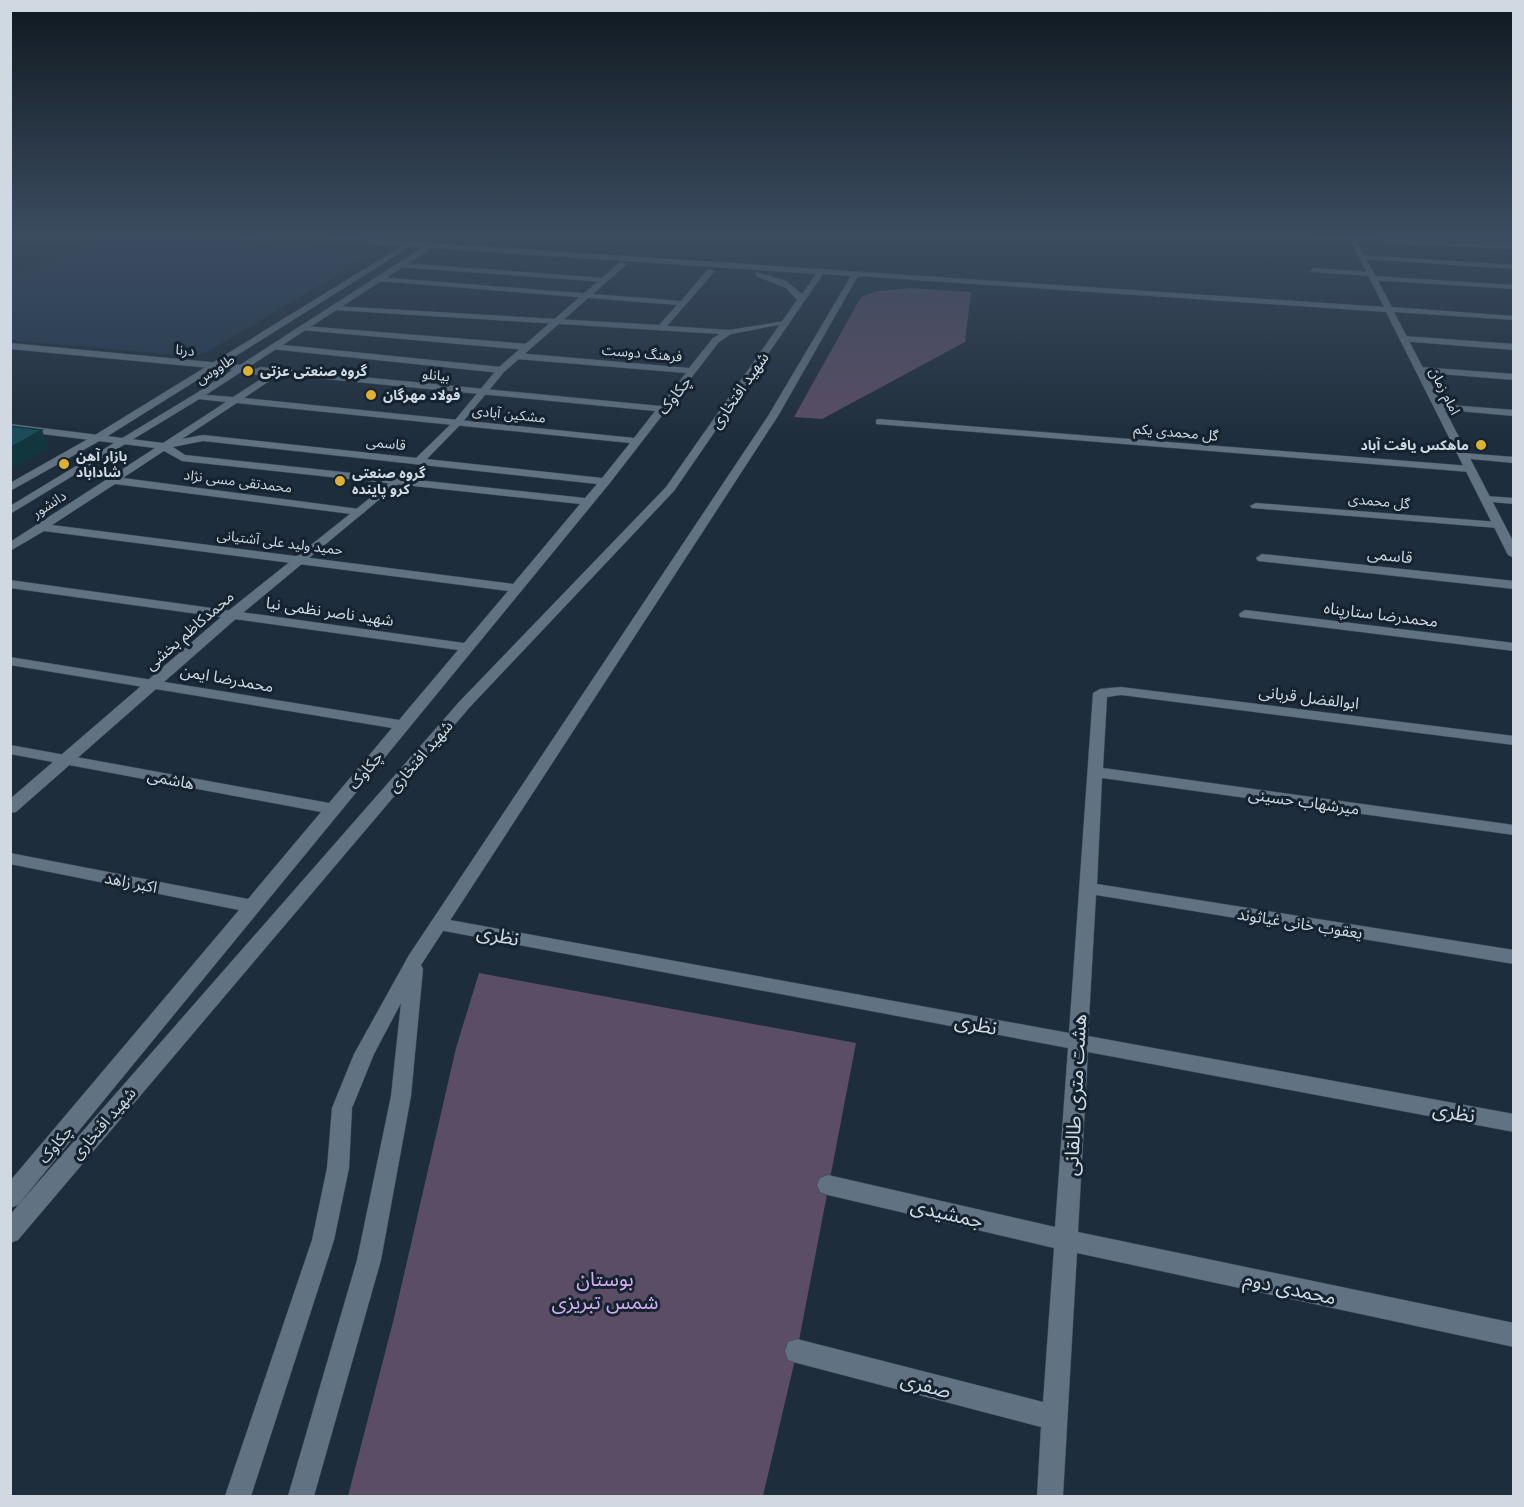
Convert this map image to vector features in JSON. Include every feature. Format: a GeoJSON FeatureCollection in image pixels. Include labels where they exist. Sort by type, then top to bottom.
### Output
{"type":"FeatureCollection","features":[{"type":"Feature","properties":{"kind":"street","name":"طاووس"},"geometry":{"type":"LineString","coordinates":[[10,488],[99,437],[313,304]]}},
{"type":"Feature","properties":{"kind":"street","name":"طاووس"},"geometry":{"type":"LineString","coordinates":[[10,511],[198,396],[340,304]]}},
{"type":"Feature","properties":{"kind":"street"},"geometry":{"type":"LineString","coordinates":[[418,462],[458,422],[501,370],[577,304]]}},
{"type":"Feature","properties":{"kind":"street"},"geometry":{"type":"LineString","coordinates":[[661,328],[681,304]]}},
{"type":"Feature","properties":{"kind":"street","name":"شهید افتخاری"},"geometry":{"type":"LineString","coordinates":[[10,1233],[27,1210],[464,705],[670,489],[798,304]]}},
{"type":"Feature","properties":{"kind":"street"},"geometry":{"type":"LineString","coordinates":[[238,1497],[324,1240],[338,1168],[342,1108],[364,1054],[416,960],[773,416],[838,304]]}},
{"type":"Feature","properties":{"kind":"street"},"geometry":{"type":"LineString","coordinates":[[1258,304],[1514,318]]}},
{"type":"Feature","properties":{"kind":"street","name":"امام زمان"},"geometry":{"type":"LineString","coordinates":[[1387,304],[1514,555]]}},
{"type":"Feature","properties":{"kind":"street"},"geometry":{"type":"LineString","coordinates":[[334,308],[661,328],[722,336],[785,323]]}},
{"type":"Feature","properties":{"kind":"street"},"geometry":{"type":"LineString","coordinates":[[304,328],[528,347]]}},
{"type":"Feature","properties":{"kind":"street","name":"چکاوک"},"geometry":{"type":"LineString","coordinates":[[10,1198],[605,482],[722,336]]}},
{"type":"Feature","properties":{"kind":"street"},"geometry":{"type":"LineString","coordinates":[[1404,339],[1514,347]]}},
{"type":"Feature","properties":{"kind":"street","name":"درنا"},"geometry":{"type":"LineString","coordinates":[[10,346],[242,368]]}},
{"type":"Feature","properties":{"kind":"street"},"geometry":{"type":"LineString","coordinates":[[274,347],[501,370]]}},
{"type":"Feature","properties":{"kind":"street","name":"فرهنگ دوست"},"geometry":{"type":"LineString","coordinates":[[517,356],[693,371]]}},
{"type":"Feature","properties":{"kind":"street","name":"بیانلو"},"geometry":{"type":"LineString","coordinates":[[242,368],[663,409]]}},
{"type":"Feature","properties":{"kind":"street","name":"دانشور"},"geometry":{"type":"LineString","coordinates":[[10,548],[271,376],[242,368]]}},
{"type":"Feature","properties":{"kind":"street"},"geometry":{"type":"LineString","coordinates":[[1420,370],[1514,378]]}},
{"type":"Feature","properties":{"kind":"street","name":"مشکین آبادی"},"geometry":{"type":"LineString","coordinates":[[198,396],[638,441]]}},
{"type":"Feature","properties":{"kind":"street"},"geometry":{"type":"LineString","coordinates":[[1438,407],[1514,413]]}},
{"type":"Feature","properties":{"kind":"street","name":"گل محمدی یکم"},"geometry":{"type":"LineString","coordinates":[[879,422],[1470,469]]}},
{"type":"Feature","properties":{"kind":"street","name":"قاسمی"},"geometry":{"type":"LineString","coordinates":[[10,428],[164,446],[203,438],[605,482]]}},
{"type":"Feature","properties":{"kind":"street","name":"قاسمی"},"geometry":{"type":"LineString","coordinates":[[164,446],[182,458],[588,502]]}},
{"type":"Feature","properties":{"kind":"street"},"geometry":{"type":"LineString","coordinates":[[1463,456],[1514,460]]}},
{"type":"Feature","properties":{"kind":"street","name":"محمدتقی مسی نژاد"},"geometry":{"type":"LineString","coordinates":[[112,480],[359,512]]}},
{"type":"Feature","properties":{"kind":"street","name":"محمدکاظم بخشی"},"geometry":{"type":"LineString","coordinates":[[10,808],[233,614],[302,560],[394,482]]}},
{"type":"Feature","properties":{"kind":"street"},"geometry":{"type":"LineString","coordinates":[[1485,499],[1514,501]]}},
{"type":"Feature","properties":{"kind":"street","name":"گل محمدی"},"geometry":{"type":"LineString","coordinates":[[1256,506],[1498,525]]}},
{"type":"Feature","properties":{"kind":"street","name":"حمید ولید علی آشتیانی"},"geometry":{"type":"LineString","coordinates":[[41,527],[515,588]]}},
{"type":"Feature","properties":{"kind":"street","name":"قاسمی"},"geometry":{"type":"LineString","coordinates":[[1262,558],[1514,585]]}},
{"type":"Feature","properties":{"kind":"street","name":"شهید ناصر نظمی نیا"},"geometry":{"type":"LineString","coordinates":[[10,584],[466,647]]}},
{"type":"Feature","properties":{"kind":"street","name":"محمدرضا ستارپناه"},"geometry":{"type":"LineString","coordinates":[[1245,614],[1514,647]]}},
{"type":"Feature","properties":{"kind":"street","name":"محمدرضا ایمن"},"geometry":{"type":"LineString","coordinates":[[10,661],[402,725]]}},
{"type":"Feature","properties":{"kind":"street","name":"ابوالفضل قربانی"},"geometry":{"type":"LineString","coordinates":[[1100,693],[1121,692],[1514,741]]}},
{"type":"Feature","properties":{"kind":"street","name":"هشت متری طالقانی"},"geometry":{"type":"LineString","coordinates":[[1050,1497],[1100,693]]}},
{"type":"Feature","properties":{"kind":"street","name":"هاشمی"},"geometry":{"type":"LineString","coordinates":[[10,749],[332,809]]}},
{"type":"Feature","properties":{"kind":"street","name":"میرشهاب حسینی"},"geometry":{"type":"LineString","coordinates":[[1095,772],[1514,830]]}},
{"type":"Feature","properties":{"kind":"street","name":"اکبر زاهد"},"geometry":{"type":"LineString","coordinates":[[10,858],[252,906]]}},
{"type":"Feature","properties":{"kind":"street","name":"یعقوب خانی غیاثوند"},"geometry":{"type":"LineString","coordinates":[[1088,888],[1514,957]]}},
{"type":"Feature","properties":{"kind":"street","name":"نظری"},"geometry":{"type":"LineString","coordinates":[[439,924],[1514,1123]]}},
{"type":"Feature","properties":{"kind":"street"},"geometry":{"type":"LineString","coordinates":[[301,1497],[369,1260],[401,1096],[416,960]]}},
{"type":"Feature","properties":{"kind":"street","name":"جمشیدی"},"geometry":{"type":"LineString","coordinates":[[828,1185],[1066,1240]]}},
{"type":"Feature","properties":{"kind":"street","name":"محمدی دوم"},"geometry":{"type":"LineString","coordinates":[[1066,1240],[1514,1335]]}},
{"type":"Feature","properties":{"kind":"street","name":"صفری"},"geometry":{"type":"LineString","coordinates":[[797,1351],[1055,1418]]}},
{"type":"Feature","properties":{"kind":"shaded area"},"geometry":{"type":"Polygon","coordinates":[[[11,304],[287,304],[205,353],[177,355],[11,340],[11,304]]]}},
{"type":"Feature","properties":{"kind":"green space"},"geometry":{"type":"Polygon","coordinates":[[[857,304],[970,304],[965,342],[822,419],[794,417],[857,304]]]}},
{"type":"Feature","properties":{"kind":"green space","name":"بوستان شمس تبریزی"},"geometry":{"type":"Polygon","coordinates":[[[479,973],[856,1043],[797,1351],[763,1496],[348,1496],[394,1318],[456,1048],[479,973]]]}},
{"type":"Feature","properties":{"kind":"building"},"geometry":{"type":"Polygon","coordinates":[[[10,426],[42,430],[10,448],[10,426]]]}},
{"type":"Feature","properties":{"kind":"place","name":"گروه صنعتی عزتی"},"geometry":{"type":"Point","coordinates":[248,371]}},
{"type":"Feature","properties":{"kind":"place","name":"فولاد مهرگان"},"geometry":{"type":"Point","coordinates":[371,395]}},
{"type":"Feature","properties":{"kind":"place","name":"ماهکس یافت آباد"},"geometry":{"type":"Point","coordinates":[1481,445]}},
{"type":"Feature","properties":{"kind":"place","name":"بازار آهن شاداباد"},"geometry":{"type":"Point","coordinates":[64,464]}},
{"type":"Feature","properties":{"kind":"place","name":"گروه صنعتی کرو پاینده"},"geometry":{"type":"Point","coordinates":[340,481]}}]}
